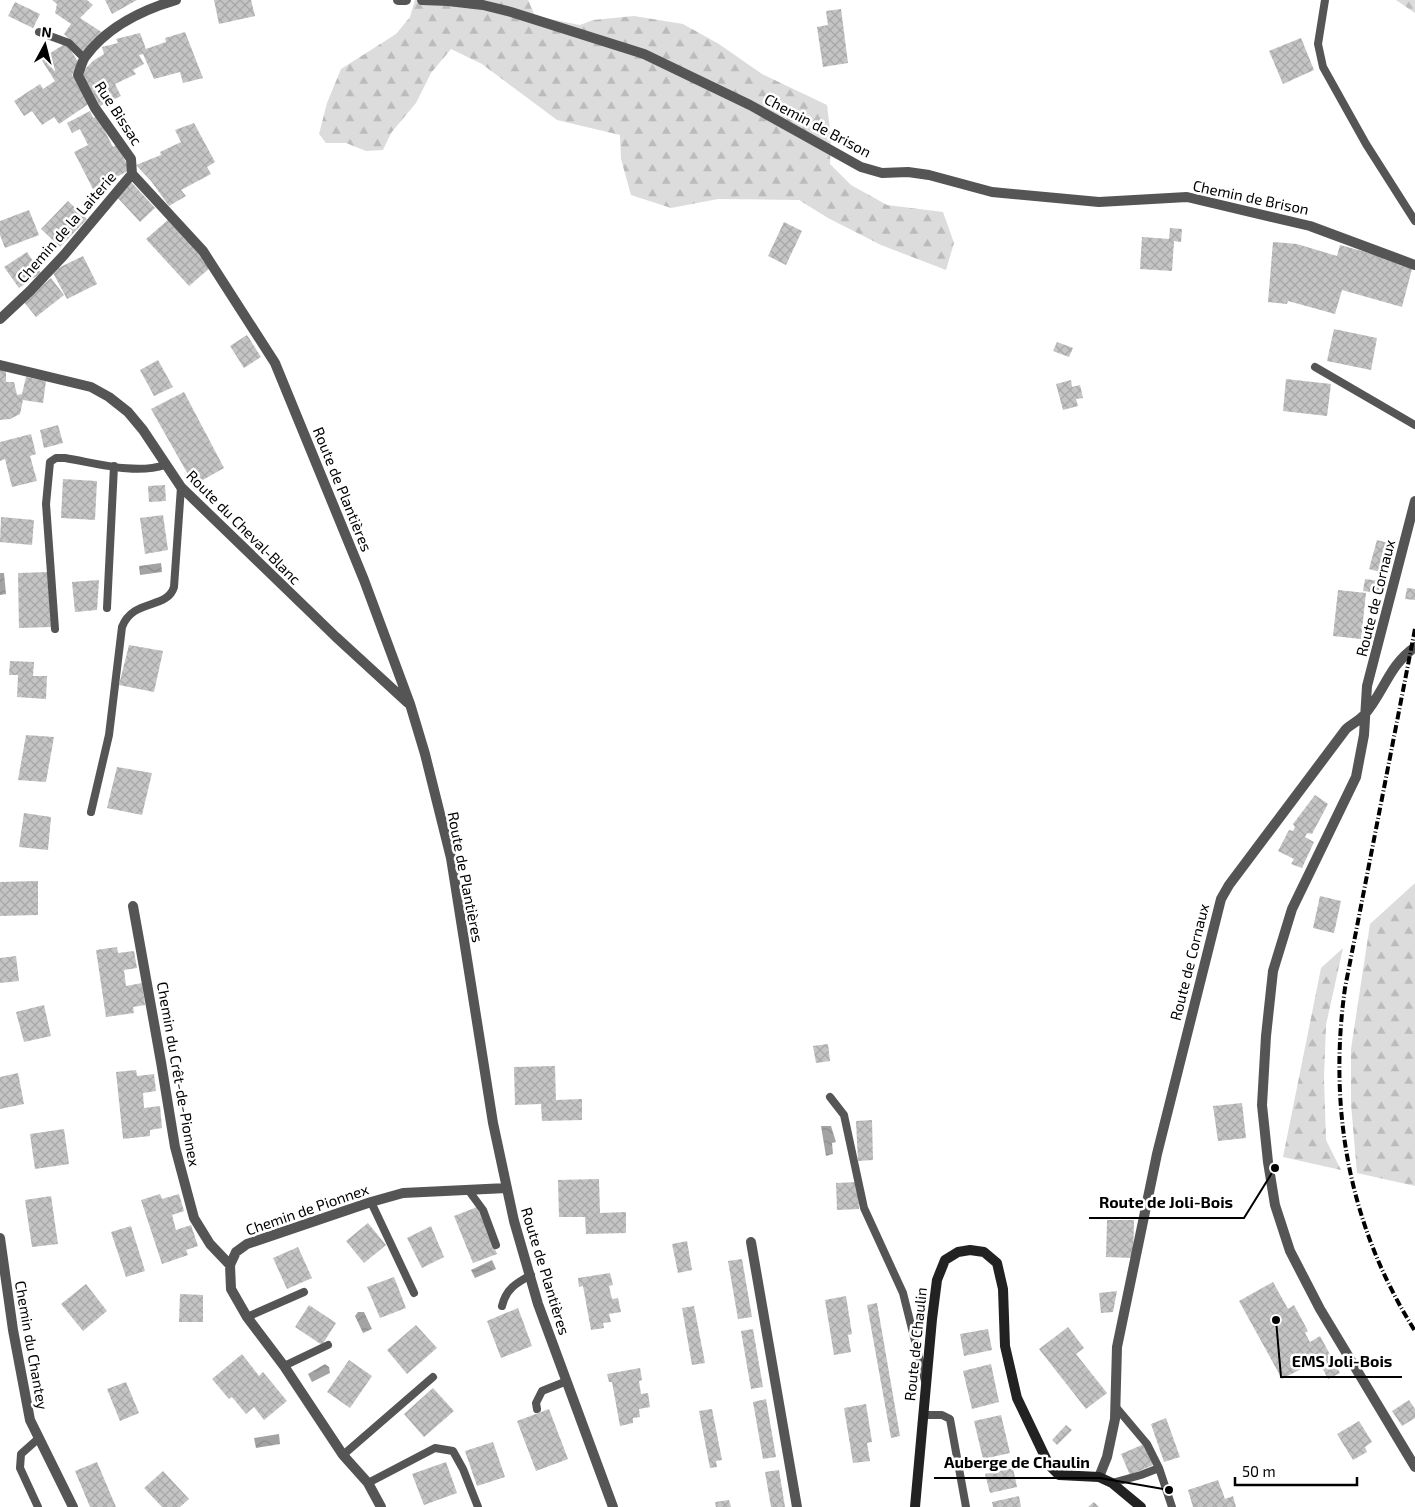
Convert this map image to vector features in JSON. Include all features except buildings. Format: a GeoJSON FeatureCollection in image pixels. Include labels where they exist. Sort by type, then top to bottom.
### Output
{"type":"FeatureCollection","features":[{"type":"Feature","properties":{"kind":"street"},"geometry":{"type":"LineString","coordinates":[[84,58],[106,34],[139,13],[157,5],[176,0]]}},
{"type":"Feature","properties":{"kind":"street"},"geometry":{"type":"LineString","coordinates":[[399,0],[406,0]]}},
{"type":"Feature","properties":{"kind":"street","name":"Chemin de Brison"},"geometry":{"type":"LineString","coordinates":[[422,0],[483,5],[644,54],[750,105],[861,166],[882,173],[908,172],[929,175],[992,192],[1099,202],[1186,198],[1310,226],[1415,264]]}},
{"type":"Feature","properties":{"kind":"street","name":"Rue Bissac"},"geometry":{"type":"LineString","coordinates":[[84,58],[78,75],[95,108],[131,159],[132,174],[203,251]]}},
{"type":"Feature","properties":{"kind":"street","name":"Chemin de la Laiterie"},"geometry":{"type":"LineString","coordinates":[[0,319],[64,255],[132,174]]}},
{"type":"Feature","properties":{"kind":"street","name":"Route de Plantières"},"geometry":{"type":"LineString","coordinates":[[203,251],[275,363],[364,580],[410,704],[425,754],[451,858],[493,1123],[514,1221],[538,1304],[613,1507]]}},
{"type":"Feature","properties":{"kind":"street","name":"Route du Cheval-Blanc"},"geometry":{"type":"LineString","coordinates":[[0,365],[91,387],[109,397],[128,412],[181,488],[336,637],[410,704]]}},
{"type":"Feature","properties":{"kind":"street","name":"Route de Cornaux"},"geometry":{"type":"LineString","coordinates":[[1099,1477],[1115,1419],[1117,1347],[1157,1154],[1221,899],[1229,885],[1346,729],[1365,715],[1367,686],[1415,502]]}},
{"type":"Feature","properties":{"kind":"street"},"geometry":{"type":"LineString","coordinates":[[1415,648],[1403,657],[1392,670],[1365,715],[1364,735],[1356,777],[1292,909],[1273,971],[1266,1036],[1262,1105],[1275,1206],[1290,1251],[1320,1309],[1415,1467]]}},
{"type":"Feature","properties":{"kind":"street","name":"Chemin du Crêt-de-Pionnex"},"geometry":{"type":"LineString","coordinates":[[133,906],[162,1062],[175,1147],[194,1218],[210,1244],[230,1265]]}},
{"type":"Feature","properties":{"kind":"street","name":"Chemin de Pionnex"},"geometry":{"type":"LineString","coordinates":[[230,1265],[236,1252],[247,1244],[403,1192],[507,1188]]}},
{"type":"Feature","properties":{"kind":"street","name":"Chemin du Chantey"},"geometry":{"type":"LineString","coordinates":[[0,1238],[13,1330],[30,1420],[73,1507]]}},
{"type":"Feature","properties":{"kind":"street"},"geometry":{"type":"LineString","coordinates":[[751,1242],[797,1507]]}},
{"type":"Feature","properties":{"kind":"street","name":"Route de Chaulin"},"geometry":{"type":"LineString","coordinates":[[915,1507],[937,1280],[945,1260],[958,1252],[970,1250],[984,1252],[997,1263],[1003,1289],[1005,1346],[1017,1398],[1049,1465],[1059,1475],[1099,1477],[1112,1483],[1140,1507]]}},
{"type":"Feature","properties":{"kind":"street"},"geometry":{"type":"LineString","coordinates":[[230,1265],[231,1289],[246,1317],[284,1366],[343,1455],[368,1483],[381,1507]]}},
{"type":"Feature","properties":{"kind":"lane"},"geometry":{"type":"LineString","coordinates":[[1324,0],[1318,44],[1323,67],[1366,144],[1415,221]]}},
{"type":"Feature","properties":{"kind":"lane"},"geometry":{"type":"LineString","coordinates":[[39,32],[69,44],[84,58]]}},
{"type":"Feature","properties":{"kind":"lane"},"geometry":{"type":"LineString","coordinates":[[1315,367],[1415,424]]}},
{"type":"Feature","properties":{"kind":"lane"},"geometry":{"type":"LineString","coordinates":[[55,629],[46,504],[50,462],[56,458],[65,458],[137,470],[165,465]]}},
{"type":"Feature","properties":{"kind":"lane"},"geometry":{"type":"LineString","coordinates":[[107,608],[114,466]]}},
{"type":"Feature","properties":{"kind":"lane"},"geometry":{"type":"LineString","coordinates":[[91,812],[109,735],[122,627],[131,613],[140,607],[164,600],[172,594],[174,587],[181,488]]}},
{"type":"Feature","properties":{"kind":"lane"},"geometry":{"type":"LineString","coordinates":[[830,1097],[844,1115],[864,1208],[903,1293],[926,1386]]}},
{"type":"Feature","properties":{"kind":"lane"},"geometry":{"type":"LineString","coordinates":[[468,1191],[482,1210],[496,1245]]}},
{"type":"Feature","properties":{"kind":"lane"},"geometry":{"type":"LineString","coordinates":[[371,1202],[414,1293]]}},
{"type":"Feature","properties":{"kind":"lane"},"geometry":{"type":"LineString","coordinates":[[502,1306],[513,1285],[531,1275]]}},
{"type":"Feature","properties":{"kind":"lane"},"geometry":{"type":"LineString","coordinates":[[246,1317],[304,1292]]}},
{"type":"Feature","properties":{"kind":"lane"},"geometry":{"type":"LineString","coordinates":[[284,1366],[328,1345]]}},
{"type":"Feature","properties":{"kind":"lane"},"geometry":{"type":"LineString","coordinates":[[343,1455],[433,1377]]}},
{"type":"Feature","properties":{"kind":"lane"},"geometry":{"type":"LineString","coordinates":[[536,1408],[536,1403],[542,1391],[567,1381]]}},
{"type":"Feature","properties":{"kind":"lane"},"geometry":{"type":"LineString","coordinates":[[1115,1406],[1147,1444],[1159,1468],[1172,1507]]}},
{"type":"Feature","properties":{"kind":"lane"},"geometry":{"type":"LineString","coordinates":[[923,1415],[942,1415],[950,1419],[966,1507]]}},
{"type":"Feature","properties":{"kind":"lane"},"geometry":{"type":"LineString","coordinates":[[38,1507],[20,1468],[21,1454],[39,1438]]}},
{"type":"Feature","properties":{"kind":"lane"},"geometry":{"type":"LineString","coordinates":[[368,1483],[435,1448],[453,1452],[463,1469],[478,1507]]}},
{"type":"Feature","properties":{"kind":"lane"},"geometry":{"type":"LineString","coordinates":[[1112,1483],[1159,1468]]}},
{"type":"Feature","properties":{"kind":"green space"},"geometry":{"type":"Polygon","coordinates":[[[415,0],[528,0],[535,16],[580,25],[593,20],[634,16],[683,24],[719,44],[762,74],[827,105],[831,138],[830,164],[851,185],[887,205],[943,212],[954,243],[946,270],[881,245],[828,218],[799,200],[718,199],[671,208],[631,195],[621,159],[620,135],[557,120],[482,64],[451,49],[431,73],[416,103],[391,133],[383,150],[366,151],[346,143],[326,143],[319,134],[327,103],[341,69],[396,34],[410,17],[415,0]]]}},
{"type":"Feature","properties":{"kind":"green space"},"geometry":{"type":"Polygon","coordinates":[[[1396,0],[1415,0],[1415,13],[1396,0]]]}},
{"type":"Feature","properties":{"kind":"green space"},"geometry":{"type":"Polygon","coordinates":[[[1415,883],[1415,1186],[1357,1173],[1351,1104],[1351,1049],[1370,924],[1415,883]]]}},
{"type":"Feature","properties":{"kind":"green space"},"geometry":{"type":"Polygon","coordinates":[[[1343,948],[1326,1025],[1324,1078],[1326,1140],[1341,1170],[1283,1157],[1321,968],[1343,948]]]}},
{"type":"Feature","properties":{"kind":"water"},"geometry":{"type":"Polygon","coordinates":[[[161,563],[162,572],[140,575],[139,566],[161,563]]]}},
{"type":"Feature","properties":{"kind":"water"},"geometry":{"type":"Polygon","coordinates":[[[0,573],[4,573],[6,594],[0,595],[0,573]]]}},
{"type":"Feature","properties":{"kind":"water"},"geometry":{"type":"Polygon","coordinates":[[[821,1126],[831,1126],[836,1142],[832,1143],[833,1154],[826,1156],[821,1126]]]}},
{"type":"Feature","properties":{"kind":"water"},"geometry":{"type":"Polygon","coordinates":[[[492,1260],[496,1269],[475,1278],[471,1270],[492,1260]]]}},
{"type":"Feature","properties":{"kind":"water"},"geometry":{"type":"Polygon","coordinates":[[[358,1312],[364,1312],[372,1329],[363,1333],[355,1316],[358,1312]]]}},
{"type":"Feature","properties":{"kind":"water"},"geometry":{"type":"Polygon","coordinates":[[[325,1364],[329,1367],[330,1373],[312,1382],[308,1374],[325,1364]]]}},
{"type":"Feature","properties":{"kind":"water"},"geometry":{"type":"Polygon","coordinates":[[[279,1434],[280,1444],[256,1448],[254,1438],[279,1434]]]}},
{"type":"Feature","properties":{"kind":"railway"},"geometry":{"type":"LineString","coordinates":[[1415,629],[1345,988],[1340,1033],[1339,1078],[1342,1122],[1349,1166],[1359,1208],[1374,1250],[1392,1291],[1415,1331]]}},
{"type":"Feature","properties":{"kind":"place","name":"Route de Joli-Bois"},"geometry":{"type":"Point","coordinates":[1275,1168]}},
{"type":"Feature","properties":{"kind":"place","name":"EMS Joli-Bois"},"geometry":{"type":"Point","coordinates":[1276,1320]}},
{"type":"Feature","properties":{"kind":"place","name":"Auberge de Chaulin"},"geometry":{"type":"Point","coordinates":[1169,1490]}}]}
